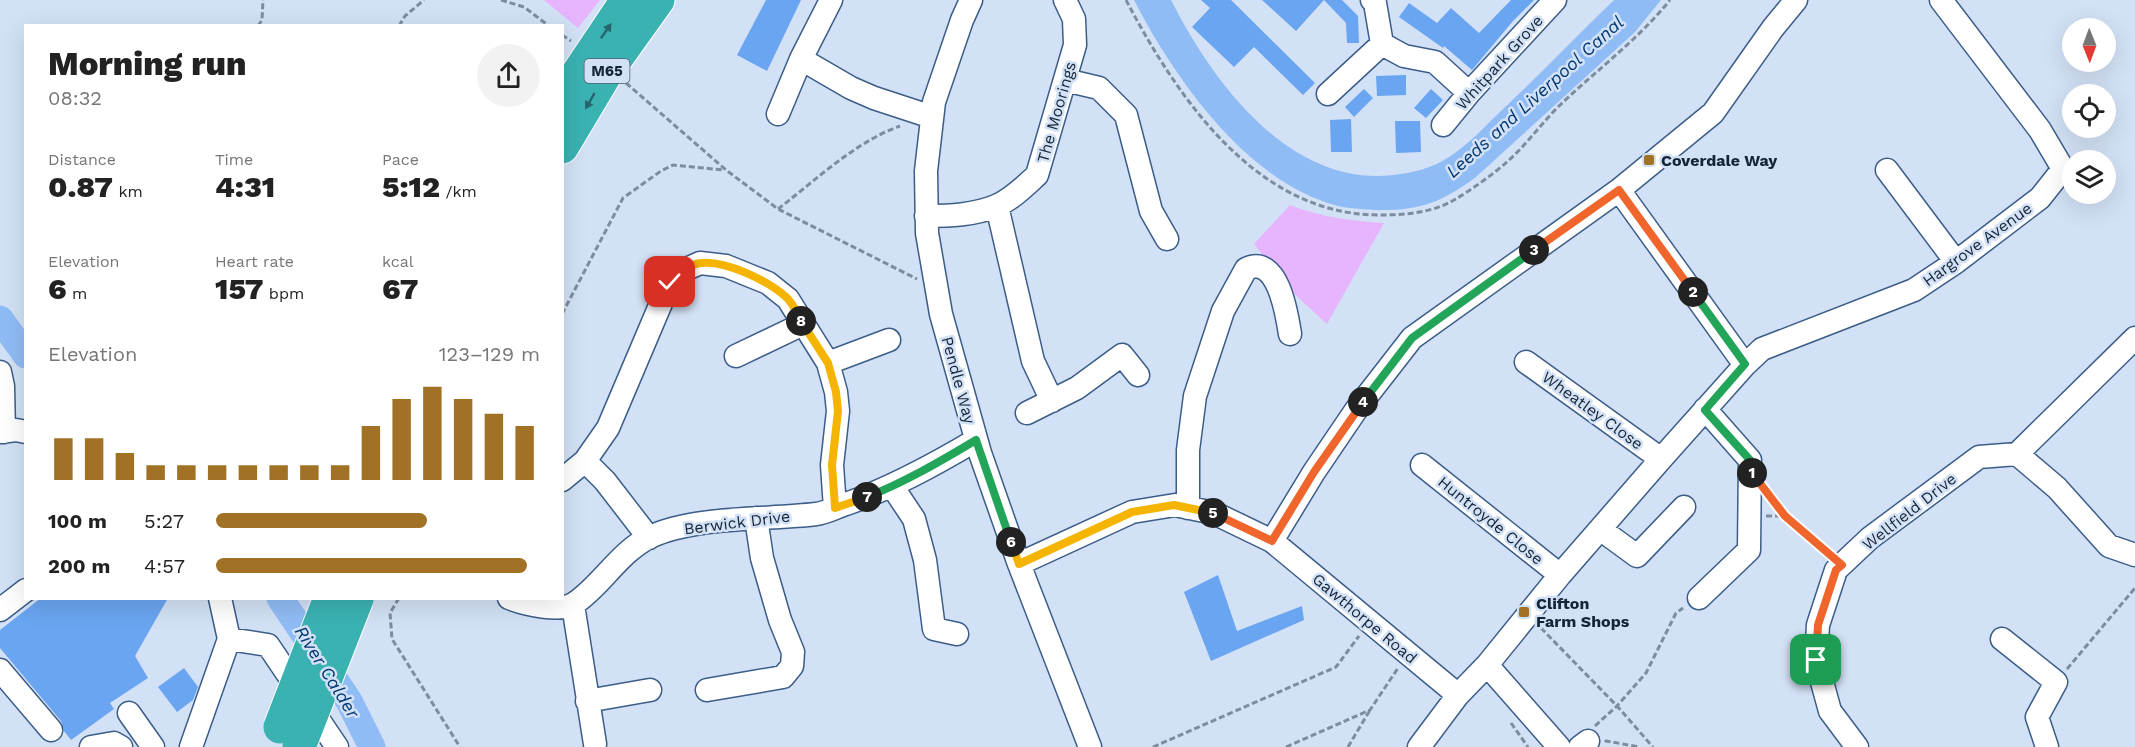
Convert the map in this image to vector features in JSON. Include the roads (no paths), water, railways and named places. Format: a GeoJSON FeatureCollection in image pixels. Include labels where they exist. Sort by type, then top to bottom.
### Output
{"type":"FeatureCollection","features":[{"type":"Feature","properties":{"kind":"highway","name":"M65"},"geometry":{"type":"LineString","coordinates":[[564,94],[627,0]]}},
{"type":"Feature","properties":{"kind":"highway","name":"M65"},"geometry":{"type":"LineString","coordinates":[[564,144],[608,70],[658,0]]}},
{"type":"Feature","properties":{"kind":"highway"},"geometry":{"type":"LineString","coordinates":[[284,740],[329,600]]}},
{"type":"Feature","properties":{"kind":"highway"},"geometry":{"type":"LineString","coordinates":[[284,740],[356,600]]}},
{"type":"Feature","properties":{"kind":"street"},"geometry":{"type":"LineString","coordinates":[[778,114],[801,59],[831,0]]}},
{"type":"Feature","properties":{"kind":"street","name":"Pendle Way"},"geometry":{"type":"LineString","coordinates":[[971,0],[934,102],[925,114],[927,233],[941,314],[976,440],[1019,564],[1090,747]]}},
{"type":"Feature","properties":{"kind":"street","name":"The Moorings"},"geometry":{"type":"LineString","coordinates":[[926,216],[957,216],[997,206],[1037,175],[1075,45],[1074,19],[1065,0]]}},
{"type":"Feature","properties":{"kind":"street"},"geometry":{"type":"LineString","coordinates":[[1372,0],[1375,3],[1382,44]]}},
{"type":"Feature","properties":{"kind":"street","name":"Whitpark Grove"},"geometry":{"type":"LineString","coordinates":[[1443,125],[1469,93],[1555,0]]}},
{"type":"Feature","properties":{"kind":"street"},"geometry":{"type":"LineString","coordinates":[[1272,541],[1314,472],[1356,410],[1412,338],[1619,190],[1713,112],[1773,28],[1796,0]]}},
{"type":"Feature","properties":{"kind":"street","name":"Hargrove Avenue"},"geometry":{"type":"LineString","coordinates":[[1419,747],[1458,695],[1529,616],[1560,575],[1745,364],[1762,349],[1914,290],[1956,262],[2040,198],[2063,169],[2040,130],[1941,0]]}},
{"type":"Feature","properties":{"kind":"street"},"geometry":{"type":"LineString","coordinates":[[1382,44],[1404,56],[1435,62],[1469,93]]}},
{"type":"Feature","properties":{"kind":"street"},"geometry":{"type":"LineString","coordinates":[[1328,94],[1382,44]]}},
{"type":"Feature","properties":{"kind":"street"},"geometry":{"type":"LineString","coordinates":[[801,59],[851,88],[874,98],[925,114]]}},
{"type":"Feature","properties":{"kind":"street"},"geometry":{"type":"LineString","coordinates":[[1065,80],[1099,88],[1126,115],[1151,211],[1167,239]]}},
{"type":"Feature","properties":{"kind":"street"},"geometry":{"type":"LineString","coordinates":[[1887,170],[1956,262]]}},
{"type":"Feature","properties":{"kind":"street"},"geometry":{"type":"LineString","coordinates":[[1619,190],[1745,364]]}},
{"type":"Feature","properties":{"kind":"street"},"geometry":{"type":"LineString","coordinates":[[997,206],[1033,361],[1052,401]]}},
{"type":"Feature","properties":{"kind":"street"},"geometry":{"type":"LineString","coordinates":[[564,478],[585,461],[608,428],[670,282],[682,271],[700,263],[726,266],[768,284],[788,299],[828,363],[836,392],[838,411],[832,465],[835,508]]}},
{"type":"Feature","properties":{"kind":"street"},"geometry":{"type":"LineString","coordinates":[[1188,508],[1188,450],[1195,396],[1223,311],[1246,269],[1260,266],[1270,274],[1285,303],[1290,334]]}},
{"type":"Feature","properties":{"kind":"street"},"geometry":{"type":"LineString","coordinates":[[736,356],[803,324]]}},
{"type":"Feature","properties":{"kind":"street"},"geometry":{"type":"LineString","coordinates":[[2135,338],[2017,454],[2057,488],[2109,546],[2135,555]]}},
{"type":"Feature","properties":{"kind":"street"},"geometry":{"type":"LineString","coordinates":[[828,363],[889,340]]}},
{"type":"Feature","properties":{"kind":"street"},"geometry":{"type":"LineString","coordinates":[[1027,412],[1052,401],[1094,377],[1128,349],[1138,375]]}},
{"type":"Feature","properties":{"kind":"street","name":"Wheatley Close"},"geometry":{"type":"LineString","coordinates":[[1526,362],[1661,459]]}},
{"type":"Feature","properties":{"kind":"street"},"geometry":{"type":"LineString","coordinates":[[0,372],[10,432]]}},
{"type":"Feature","properties":{"kind":"street"},"geometry":{"type":"LineString","coordinates":[[1699,598],[1749,550],[1749,464],[1705,410]]}},
{"type":"Feature","properties":{"kind":"street","name":"Berwick Drive"},"geometry":{"type":"LineString","coordinates":[[573,605],[629,552],[649,538],[697,525],[818,514],[892,486],[976,440]]}},
{"type":"Feature","properties":{"kind":"street","name":"Wellfield Drive"},"geometry":{"type":"LineString","coordinates":[[1857,747],[1830,711],[1816,660],[1818,625],[1836,570],[1870,538],[1979,457],[2017,454]]}},
{"type":"Feature","properties":{"kind":"street"},"geometry":{"type":"LineString","coordinates":[[585,461],[605,481],[649,538]]}},
{"type":"Feature","properties":{"kind":"street","name":"Huntroyde Close"},"geometry":{"type":"LineString","coordinates":[[1422,465],[1560,575]]}},
{"type":"Feature","properties":{"kind":"street"},"geometry":{"type":"LineString","coordinates":[[892,486],[914,519],[925,560],[934,629],[957,634]]}},
{"type":"Feature","properties":{"kind":"street","name":"Gawthorpe Road"},"geometry":{"type":"LineString","coordinates":[[1019,564],[1132,512],[1174,505],[1214,513],[1272,541],[1458,695]]}},
{"type":"Feature","properties":{"kind":"street"},"geometry":{"type":"LineString","coordinates":[[1600,529],[1637,556],[1684,507]]}},
{"type":"Feature","properties":{"kind":"street"},"geometry":{"type":"LineString","coordinates":[[707,690],[783,676],[792,666],[793,652],[780,620],[762,558],[756,518]]}},
{"type":"Feature","properties":{"kind":"street"},"geometry":{"type":"LineString","coordinates":[[0,609],[24,591]]}},
{"type":"Feature","properties":{"kind":"street"},"geometry":{"type":"LineString","coordinates":[[191,747],[229,639],[220,600]]}},
{"type":"Feature","properties":{"kind":"street"},"geometry":{"type":"LineString","coordinates":[[514,600],[526,605],[550,607],[573,605],[595,744]]}},
{"type":"Feature","properties":{"kind":"street"},"geometry":{"type":"LineString","coordinates":[[229,639],[268,645],[337,747]]}},
{"type":"Feature","properties":{"kind":"street"},"geometry":{"type":"LineString","coordinates":[[2002,639],[2056,682],[2037,717],[2047,747]]}},
{"type":"Feature","properties":{"kind":"street"},"geometry":{"type":"LineString","coordinates":[[1487,665],[1559,747]]}},
{"type":"Feature","properties":{"kind":"street"},"geometry":{"type":"LineString","coordinates":[[0,670],[51,730]]}},
{"type":"Feature","properties":{"kind":"street"},"geometry":{"type":"LineString","coordinates":[[587,701],[650,690]]}},
{"type":"Feature","properties":{"kind":"street"},"geometry":{"type":"LineString","coordinates":[[129,713],[153,747]]}},
{"type":"Feature","properties":{"kind":"street"},"geometry":{"type":"LineString","coordinates":[[92,747],[114,743],[121,747]]}},
{"type":"Feature","properties":{"kind":"water","name":"Leeds and Liverpool Canal"},"geometry":{"type":"Polygon","coordinates":[[[1134,0],[1171,0],[1208,63],[1232,94],[1258,122],[1288,146],[1320,164],[1355,174],[1393,175],[1429,167],[1443,161],[1463,147],[1614,0],[1661,0],[1635,32],[1476,177],[1452,193],[1429,204],[1404,209],[1375,210],[1331,204],[1294,188],[1265,169],[1238,145],[1189,90],[1168,60],[1134,0]]]}},
{"type":"Feature","properties":{"kind":"waterway","name":"River Calder"},"geometry":{"type":"LineString","coordinates":[[0,319],[24,352]]}},
{"type":"Feature","properties":{"kind":"waterway","name":"River Calder"},"geometry":{"type":"LineString","coordinates":[[281,600],[349,701],[372,747]]}},
{"type":"Feature","properties":{"kind":"place","name":"Coverdale Way"},"geometry":{"type":"Point","coordinates":[1649,160]}},
{"type":"Feature","properties":{"kind":"place","name":"Clifton Farm Shops"},"geometry":{"type":"Point","coordinates":[1524,612]}}]}
